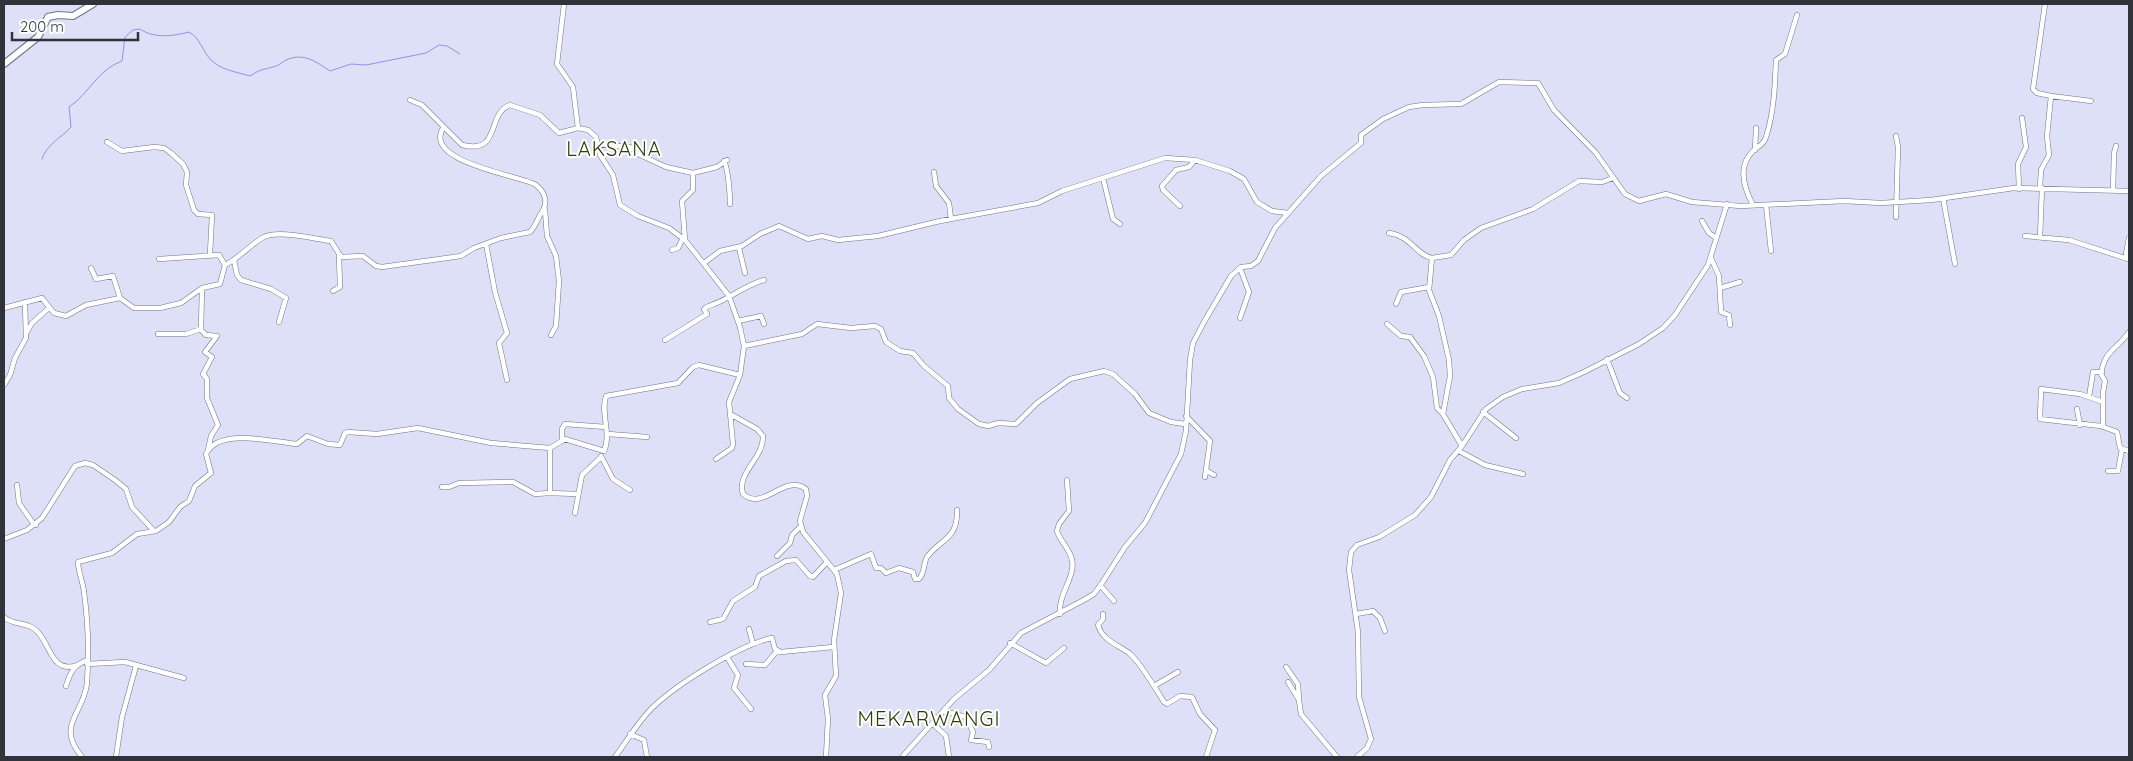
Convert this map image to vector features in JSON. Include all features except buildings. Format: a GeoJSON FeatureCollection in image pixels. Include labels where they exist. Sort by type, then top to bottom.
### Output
{"type":"FeatureCollection","features":[{"type":"Feature","properties":{"kind":"main road"},"geometry":{"type":"LineString","coordinates":[[4,64],[38,37],[48,17],[58,15],[73,16],[93,4]]}},
{"type":"Feature","properties":{"kind":"street"},"geometry":{"type":"LineString","coordinates":[[564,4],[557,64],[573,87],[578,128]]}},
{"type":"Feature","properties":{"kind":"street"},"geometry":{"type":"LineString","coordinates":[[2046,4],[2034,90],[2037,94],[2091,100]]}},
{"type":"Feature","properties":{"kind":"street"},"geometry":{"type":"LineString","coordinates":[[1753,205],[1745,189],[1743,173],[1747,160],[1766,139],[1774,105],[1776,60],[1785,54],[1797,15]]}},
{"type":"Feature","properties":{"kind":"street"},"geometry":{"type":"LineString","coordinates":[[902,757],[943,711],[989,670],[1010,643],[1027,629],[1060,614],[1094,594],[1154,508],[1181,454],[1193,343],[1231,276],[1240,268],[1251,266],[1258,261],[1275,228],[1326,172],[1361,143],[1361,135],[1383,119],[1403,109],[1417,105],[1460,104],[1499,82],[1529,81],[1538,83],[1554,110],[1589,144],[1624,194],[1639,201],[1666,194],[1694,202],[1766,205],[1793,202],[1898,202],[1943,198],[2002,189],[2041,188],[2129,191]]}},
{"type":"Feature","properties":{"kind":"street"},"geometry":{"type":"LineString","coordinates":[[2040,237],[2041,170],[2049,155],[2047,136],[2051,96]]}},
{"type":"Feature","properties":{"kind":"street"},"geometry":{"type":"LineString","coordinates":[[410,100],[422,105],[462,145],[480,146],[489,138],[503,109],[510,105],[540,115],[558,133],[578,128],[586,129],[594,134],[600,155],[613,175],[622,207],[659,223],[684,239],[729,296],[744,346],[740,375],[730,402],[732,446],[716,459]]}},
{"type":"Feature","properties":{"kind":"street"},"geometry":{"type":"LineString","coordinates":[[2019,189],[2018,168],[2026,147],[2022,118]]}},
{"type":"Feature","properties":{"kind":"street"},"geometry":{"type":"LineString","coordinates":[[443,128],[442,140],[446,148],[472,165],[536,185],[545,198],[547,236],[556,256],[559,281],[556,326],[551,335]]}},
{"type":"Feature","properties":{"kind":"street"},"geometry":{"type":"LineString","coordinates":[[1755,150],[1756,128]]}},
{"type":"Feature","properties":{"kind":"street"},"geometry":{"type":"LineString","coordinates":[[1896,136],[1898,145],[1898,202],[1896,217]]}},
{"type":"Feature","properties":{"kind":"street"},"geometry":{"type":"LineString","coordinates":[[107,142],[122,151],[154,147],[164,148],[180,161],[188,174],[186,185],[196,214],[212,215],[210,254]]}},
{"type":"Feature","properties":{"kind":"street"},"geometry":{"type":"LineString","coordinates":[[598,144],[630,147],[638,154],[666,167],[693,173],[717,167],[725,161],[727,185],[730,190],[730,204]]}},
{"type":"Feature","properties":{"kind":"street"},"geometry":{"type":"LineString","coordinates":[[2113,190],[2114,153],[2116,146]]}},
{"type":"Feature","properties":{"kind":"street"},"geometry":{"type":"LineString","coordinates":[[704,263],[720,251],[739,248],[779,226],[808,240],[822,236],[842,240],[883,235],[951,219],[1038,203],[1062,191],[1157,159],[1195,160],[1230,171],[1246,182],[1257,202],[1272,211],[1288,214]]}},
{"type":"Feature","properties":{"kind":"street"},"geometry":{"type":"LineString","coordinates":[[1180,206],[1170,198],[1162,186],[1176,170],[1189,167],[1195,160]]}},
{"type":"Feature","properties":{"kind":"street"},"geometry":{"type":"LineString","coordinates":[[934,172],[936,186],[949,203],[951,219]]}},
{"type":"Feature","properties":{"kind":"street"},"geometry":{"type":"LineString","coordinates":[[672,250],[678,248],[684,239],[682,201],[693,190],[693,173]]}},
{"type":"Feature","properties":{"kind":"street"},"geometry":{"type":"LineString","coordinates":[[1103,178],[1113,219],[1120,224]]}},
{"type":"Feature","properties":{"kind":"street"},"geometry":{"type":"LineString","coordinates":[[1390,233],[1402,235],[1426,257],[1432,258],[1451,254],[1464,240],[1481,228],[1533,209],[1578,181],[1602,182],[1614,178]]}},
{"type":"Feature","properties":{"kind":"street"},"geometry":{"type":"LineString","coordinates":[[1943,198],[1955,264]]}},
{"type":"Feature","properties":{"kind":"street"},"geometry":{"type":"LineString","coordinates":[[1357,757],[1367,748],[1371,739],[1359,696],[1359,649],[1349,570],[1351,552],[1357,545],[1379,537],[1415,515],[1431,497],[1450,460],[1459,451],[1483,412],[1504,397],[1522,389],[1559,383],[1639,344],[1663,328],[1696,285],[1711,258],[1727,204]]}},
{"type":"Feature","properties":{"kind":"street"},"geometry":{"type":"LineString","coordinates":[[1766,205],[1771,251]]}},
{"type":"Feature","properties":{"kind":"street"},"geometry":{"type":"LineString","coordinates":[[339,256],[363,256],[376,266],[382,267],[461,256],[486,244],[530,232],[545,210]]}},
{"type":"Feature","properties":{"kind":"street"},"geometry":{"type":"LineString","coordinates":[[1702,221],[1709,233],[1716,238]]}},
{"type":"Feature","properties":{"kind":"street"},"geometry":{"type":"LineString","coordinates":[[225,265],[262,238],[272,234],[333,241],[339,256],[340,287],[334,291]]}},
{"type":"Feature","properties":{"kind":"street"},"geometry":{"type":"LineString","coordinates":[[2025,236],[2069,240],[2129,259]]}},
{"type":"Feature","properties":{"kind":"street"},"geometry":{"type":"LineString","coordinates":[[2129,238],[2126,254],[2129,259]]}},
{"type":"Feature","properties":{"kind":"street"},"geometry":{"type":"LineString","coordinates":[[486,244],[495,292],[506,324],[506,333],[499,342],[507,380]]}},
{"type":"Feature","properties":{"kind":"street"},"geometry":{"type":"LineString","coordinates":[[739,248],[745,273]]}},
{"type":"Feature","properties":{"kind":"street"},"geometry":{"type":"LineString","coordinates":[[91,268],[96,279],[113,276],[120,298],[134,308],[160,308],[182,303],[202,288],[220,284],[225,265],[220,256],[210,254],[159,260]]}},
{"type":"Feature","properties":{"kind":"street"},"geometry":{"type":"LineString","coordinates":[[1432,258],[1429,287],[1449,360],[1450,376],[1443,414]]}},
{"type":"Feature","properties":{"kind":"street"},"geometry":{"type":"LineString","coordinates":[[1711,258],[1717,268],[1721,312],[1729,315],[1730,324]]}},
{"type":"Feature","properties":{"kind":"street"},"geometry":{"type":"LineString","coordinates":[[234,260],[237,275],[241,280],[271,289],[286,298],[279,322]]}},
{"type":"Feature","properties":{"kind":"street"},"geometry":{"type":"LineString","coordinates":[[1240,268],[1249,292],[1240,318]]}},
{"type":"Feature","properties":{"kind":"street"},"geometry":{"type":"LineString","coordinates":[[665,340],[707,314],[705,308],[764,280]]}},
{"type":"Feature","properties":{"kind":"street"},"geometry":{"type":"LineString","coordinates":[[1720,288],[1740,282]]}},
{"type":"Feature","properties":{"kind":"street"},"geometry":{"type":"LineString","coordinates":[[1396,304],[1402,292],[1429,287]]}},
{"type":"Feature","properties":{"kind":"street"},"geometry":{"type":"LineString","coordinates":[[82,757],[72,740],[69,728],[87,683],[88,662],[84,594],[78,562],[112,552],[137,534],[154,531],[172,520],[180,507],[189,501],[195,486],[211,474],[206,456],[211,436],[218,425],[206,398],[207,379],[204,374],[212,357],[205,352],[217,336],[206,335],[201,329],[202,288]]}},
{"type":"Feature","properties":{"kind":"street"},"geometry":{"type":"LineString","coordinates":[[4,308],[42,298],[49,308],[58,315],[66,316],[86,305],[120,298]]}},
{"type":"Feature","properties":{"kind":"street"},"geometry":{"type":"LineString","coordinates":[[4,385],[24,344],[26,332],[25,302]]}},
{"type":"Feature","properties":{"kind":"street"},"geometry":{"type":"LineString","coordinates":[[26,332],[49,308]]}},
{"type":"Feature","properties":{"kind":"street"},"geometry":{"type":"LineString","coordinates":[[738,321],[761,316],[764,324]]}},
{"type":"Feature","properties":{"kind":"street"},"geometry":{"type":"LineString","coordinates":[[744,346],[802,334],[817,324],[847,328],[877,326],[881,329],[886,342],[902,351],[913,353],[922,364],[948,386],[949,398],[960,411],[985,426],[998,423],[1016,424],[1037,403],[1070,379],[1104,371],[1113,374],[1135,394],[1150,413],[1165,420],[1185,424]]}},
{"type":"Feature","properties":{"kind":"street"},"geometry":{"type":"LineString","coordinates":[[1387,324],[1401,336],[1410,337],[1423,354],[1434,378],[1437,408],[1443,414],[1462,446]]}},
{"type":"Feature","properties":{"kind":"street"},"geometry":{"type":"LineString","coordinates":[[158,334],[186,334],[201,329]]}},
{"type":"Feature","properties":{"kind":"street"},"geometry":{"type":"LineString","coordinates":[[2103,427],[2105,379],[2102,372],[2107,354],[2129,332]]}},
{"type":"Feature","properties":{"kind":"street"},"geometry":{"type":"LineString","coordinates":[[1607,359],[1620,393],[1627,398]]}},
{"type":"Feature","properties":{"kind":"street"},"geometry":{"type":"LineString","coordinates":[[575,513],[582,475],[600,457],[604,450],[608,434],[606,427],[606,396],[678,383],[693,367],[699,365],[740,375]]}},
{"type":"Feature","properties":{"kind":"street"},"geometry":{"type":"LineString","coordinates":[[2088,397],[2092,372],[2102,372]]}},
{"type":"Feature","properties":{"kind":"street"},"geometry":{"type":"LineString","coordinates":[[2103,402],[2088,397],[2041,390],[2040,420],[2103,427],[2117,433],[2122,449],[2120,469],[2115,472],[2108,471]]}},
{"type":"Feature","properties":{"kind":"street"},"geometry":{"type":"LineString","coordinates":[[2077,410],[2080,425]]}},
{"type":"Feature","properties":{"kind":"street"},"geometry":{"type":"LineString","coordinates":[[1483,412],[1516,438]]}},
{"type":"Feature","properties":{"kind":"street"},"geometry":{"type":"LineString","coordinates":[[732,415],[757,430],[763,436],[758,456],[741,486],[743,494],[747,497],[760,498],[771,495],[786,485],[803,487],[808,496],[800,521],[805,538],[834,570],[839,579],[842,600],[833,647],[836,676],[825,695],[828,719],[826,757]]}},
{"type":"Feature","properties":{"kind":"street"},"geometry":{"type":"LineString","coordinates":[[1186,416],[1210,441],[1206,474],[1214,475]]}},
{"type":"Feature","properties":{"kind":"street"},"geometry":{"type":"LineString","coordinates":[[562,439],[562,429],[565,424],[606,427]]}},
{"type":"Feature","properties":{"kind":"street"},"geometry":{"type":"LineString","coordinates":[[208,450],[215,444],[232,439],[250,438],[297,444],[307,436],[328,444],[340,445],[346,432],[378,434],[418,428],[491,443],[550,448],[562,439]]}},
{"type":"Feature","properties":{"kind":"street"},"geometry":{"type":"LineString","coordinates":[[608,434],[647,437]]}},
{"type":"Feature","properties":{"kind":"street"},"geometry":{"type":"LineString","coordinates":[[562,439],[604,450]]}},
{"type":"Feature","properties":{"kind":"street"},"geometry":{"type":"LineString","coordinates":[[550,448],[550,493]]}},
{"type":"Feature","properties":{"kind":"street"},"geometry":{"type":"LineString","coordinates":[[2122,449],[2129,451]]}},
{"type":"Feature","properties":{"kind":"street"},"geometry":{"type":"LineString","coordinates":[[1459,451],[1485,465],[1524,474]]}},
{"type":"Feature","properties":{"kind":"street"},"geometry":{"type":"LineString","coordinates":[[600,457],[613,479],[630,490]]}},
{"type":"Feature","properties":{"kind":"street"},"geometry":{"type":"LineString","coordinates":[[4,539],[36,525],[75,466],[85,463],[99,467],[126,489],[132,507],[154,531]]}},
{"type":"Feature","properties":{"kind":"street"},"geometry":{"type":"LineString","coordinates":[[1060,614],[1060,603],[1073,568],[1072,557],[1057,530],[1069,511],[1067,480]]}},
{"type":"Feature","properties":{"kind":"street"},"geometry":{"type":"LineString","coordinates":[[442,487],[449,487],[459,483],[513,482],[536,495],[550,493],[577,494]]}},
{"type":"Feature","properties":{"kind":"street"},"geometry":{"type":"LineString","coordinates":[[17,486],[19,503],[36,525]]}},
{"type":"Feature","properties":{"kind":"street"},"geometry":{"type":"LineString","coordinates":[[834,570],[871,554],[876,568],[881,568],[886,573],[901,568],[913,572],[915,579],[919,579],[927,558],[946,541],[956,525],[957,510]]}},
{"type":"Feature","properties":{"kind":"street"},"geometry":{"type":"LineString","coordinates":[[777,556],[790,543],[792,535],[801,526]]}},
{"type":"Feature","properties":{"kind":"street"},"geometry":{"type":"LineString","coordinates":[[710,622],[723,619],[733,601],[755,586],[759,576],[786,561],[796,560],[813,577],[827,562]]}},
{"type":"Feature","properties":{"kind":"street"},"geometry":{"type":"LineString","coordinates":[[1100,585],[1114,601]]}},
{"type":"Feature","properties":{"kind":"street"},"geometry":{"type":"LineString","coordinates":[[1356,614],[1373,611],[1380,618],[1385,630]]}},
{"type":"Feature","properties":{"kind":"street"},"geometry":{"type":"LineString","coordinates":[[1103,614],[1103,619],[1098,625],[1099,629],[1112,643],[1132,656],[1167,704],[1180,696],[1192,697],[1200,714],[1215,730],[1206,757]]}},
{"type":"Feature","properties":{"kind":"street"},"geometry":{"type":"LineString","coordinates":[[4,617],[10,623],[32,627],[39,633],[50,655],[60,665],[68,668],[88,662],[121,662],[184,678]]}},
{"type":"Feature","properties":{"kind":"street"},"geometry":{"type":"LineString","coordinates":[[749,629],[753,644]]}},
{"type":"Feature","properties":{"kind":"street"},"geometry":{"type":"LineString","coordinates":[[615,757],[630,734],[654,707],[680,687],[727,657],[753,644],[773,638],[777,651]]}},
{"type":"Feature","properties":{"kind":"street"},"geometry":{"type":"LineString","coordinates":[[1010,643],[1046,663],[1064,648]]}},
{"type":"Feature","properties":{"kind":"street"},"geometry":{"type":"LineString","coordinates":[[746,664],[765,665],[777,651],[833,647]]}},
{"type":"Feature","properties":{"kind":"street"},"geometry":{"type":"LineString","coordinates":[[727,657],[738,675],[734,688],[750,709]]}},
{"type":"Feature","properties":{"kind":"street"},"geometry":{"type":"LineString","coordinates":[[66,686],[72,670],[77,665]]}},
{"type":"Feature","properties":{"kind":"street"},"geometry":{"type":"LineString","coordinates":[[116,757],[122,716],[136,666]]}},
{"type":"Feature","properties":{"kind":"street"},"geometry":{"type":"LineString","coordinates":[[1286,667],[1298,684],[1300,711],[1337,757]]}},
{"type":"Feature","properties":{"kind":"street"},"geometry":{"type":"LineString","coordinates":[[1154,686],[1178,672]]}},
{"type":"Feature","properties":{"kind":"street"},"geometry":{"type":"LineString","coordinates":[[1288,682],[1299,700]]}},
{"type":"Feature","properties":{"kind":"street"},"geometry":{"type":"LineString","coordinates":[[943,711],[966,717],[973,732],[971,740],[983,740],[988,742],[989,747]]}},
{"type":"Feature","properties":{"kind":"street"},"geometry":{"type":"LineString","coordinates":[[933,724],[946,736],[949,757]]}},
{"type":"Feature","properties":{"kind":"street"},"geometry":{"type":"LineString","coordinates":[[630,734],[644,740],[647,757]]}},
{"type":"Feature","properties":{"kind":"waterway"},"geometry":{"type":"LineString","coordinates":[[42,159],[50,146],[71,127],[69,107],[106,70],[122,61],[125,37],[133,30],[140,29],[164,36],[189,32],[196,37],[207,56],[214,63],[250,76],[260,70],[277,66],[286,60],[298,57],[310,59],[330,71],[351,64],[366,65],[426,53],[439,45],[447,46],[460,54]]}},
{"type":"Feature","properties":{"kind":"district","name":"LAKSANA"},"geometry":{"type":"Point","coordinates":[614,148]}},
{"type":"Feature","properties":{"kind":"district","name":"MEKARWANGI"},"geometry":{"type":"Point","coordinates":[929,718]}}]}
